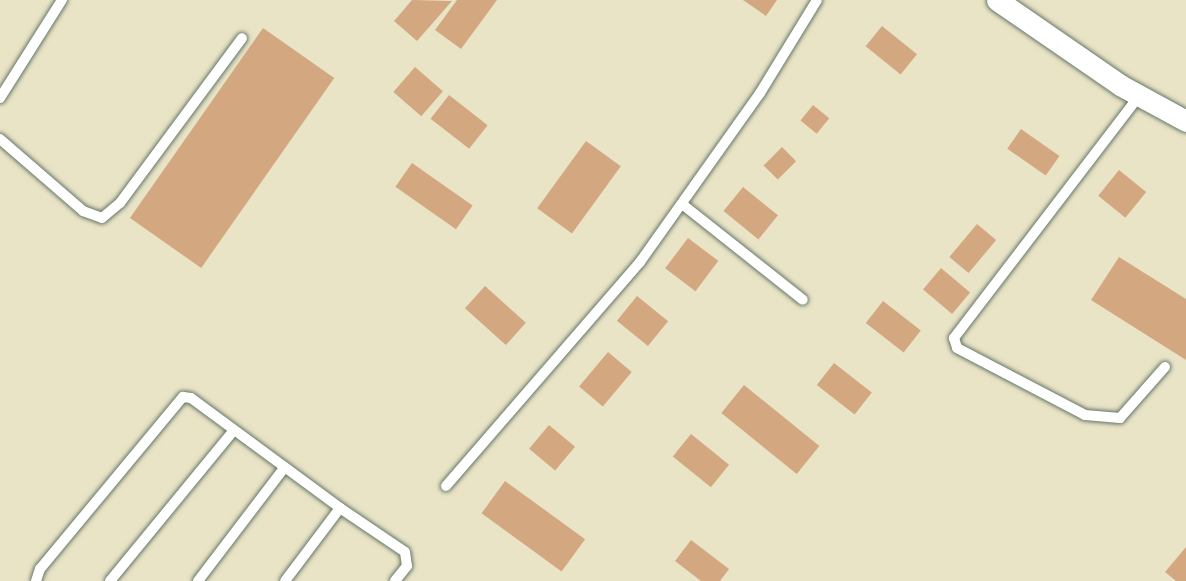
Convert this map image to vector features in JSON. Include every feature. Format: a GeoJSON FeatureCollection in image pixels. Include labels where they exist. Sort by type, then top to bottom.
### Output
{"type":"FeatureCollection","features":[{"type":"Feature","properties":{"kind":"street"},"geometry":{"type":"LineString","coordinates":[[997,0],[1139,96],[1186,121]]}},
{"type":"Feature","properties":{"kind":"lane"},"geometry":{"type":"LineString","coordinates":[[0,98],[62,0]]}},
{"type":"Feature","properties":{"kind":"lane"},"geometry":{"type":"LineString","coordinates":[[446,486],[640,262],[760,93],[817,0]]}},
{"type":"Feature","properties":{"kind":"lane"},"geometry":{"type":"LineString","coordinates":[[0,139],[83,211],[102,218],[120,203],[242,38]]}},
{"type":"Feature","properties":{"kind":"lane"},"geometry":{"type":"LineString","coordinates":[[1139,96],[954,338],[957,348],[1085,415],[1120,418],[1165,367]]}},
{"type":"Feature","properties":{"kind":"lane"},"geometry":{"type":"LineString","coordinates":[[682,204],[803,300]]}},
{"type":"Feature","properties":{"kind":"lane"},"geometry":{"type":"LineString","coordinates":[[36,581],[40,569],[183,397],[191,398],[405,552],[407,566],[396,581]]}},
{"type":"Feature","properties":{"kind":"lane"},"geometry":{"type":"LineString","coordinates":[[110,581],[234,430]]}},
{"type":"Feature","properties":{"kind":"lane"},"geometry":{"type":"LineString","coordinates":[[198,581],[285,467]]}},
{"type":"Feature","properties":{"kind":"lane"},"geometry":{"type":"LineString","coordinates":[[285,581],[341,508]]}},
{"type":"Feature","properties":{"kind":"building"},"geometry":{"type":"Polygon","coordinates":[[[412,0],[452,1],[417,41],[394,21],[412,0]]]}},
{"type":"Feature","properties":{"kind":"building"},"geometry":{"type":"Polygon","coordinates":[[[457,0],[497,0],[461,49],[435,30],[457,0]]]}},
{"type":"Feature","properties":{"kind":"building"},"geometry":{"type":"Polygon","coordinates":[[[743,0],[777,0],[766,16],[743,0]]]}},
{"type":"Feature","properties":{"kind":"building"},"geometry":{"type":"Polygon","coordinates":[[[882,26],[917,54],[901,75],[866,46],[882,26]]]}},
{"type":"Feature","properties":{"kind":"building"},"geometry":{"type":"Polygon","coordinates":[[[263,28],[334,78],[201,268],[130,218],[263,28]]]}},
{"type":"Feature","properties":{"kind":"building"},"geometry":{"type":"Polygon","coordinates":[[[415,67],[443,91],[421,116],[393,92],[415,67]]]}},
{"type":"Feature","properties":{"kind":"building"},"geometry":{"type":"Polygon","coordinates":[[[449,95],[488,125],[469,149],[431,119],[449,95]]]}},
{"type":"Feature","properties":{"kind":"building"},"geometry":{"type":"Polygon","coordinates":[[[813,105],[829,118],[817,134],[800,121],[813,105]]]}},
{"type":"Feature","properties":{"kind":"building"},"geometry":{"type":"Polygon","coordinates":[[[1021,129],[1060,156],[1046,176],[1007,149],[1021,129]]]}},
{"type":"Feature","properties":{"kind":"building"},"geometry":{"type":"Polygon","coordinates":[[[586,141],[621,166],[572,233],[537,208],[586,141]]]}},
{"type":"Feature","properties":{"kind":"building"},"geometry":{"type":"Polygon","coordinates":[[[782,147],[796,161],[778,180],[764,165],[782,147]]]}},
{"type":"Feature","properties":{"kind":"building"},"geometry":{"type":"Polygon","coordinates":[[[412,163],[473,205],[456,229],[395,187],[412,163]]]}},
{"type":"Feature","properties":{"kind":"building"},"geometry":{"type":"Polygon","coordinates":[[[1119,170],[1146,192],[1125,218],[1098,196],[1119,170]]]}},
{"type":"Feature","properties":{"kind":"building"},"geometry":{"type":"Polygon","coordinates":[[[743,187],[778,215],[758,239],[723,211],[743,187]]]}},
{"type":"Feature","properties":{"kind":"building"},"geometry":{"type":"Polygon","coordinates":[[[977,224],[996,240],[969,273],[949,257],[977,224]]]}},
{"type":"Feature","properties":{"kind":"building"},"geometry":{"type":"Polygon","coordinates":[[[688,238],[718,261],[695,291],[665,268],[688,238]]]}},
{"type":"Feature","properties":{"kind":"building"},"geometry":{"type":"Polygon","coordinates":[[[1119,257],[1186,299],[1186,360],[1091,300],[1119,257]]]}},
{"type":"Feature","properties":{"kind":"building"},"geometry":{"type":"Polygon","coordinates":[[[941,268],[970,292],[952,314],[923,289],[941,268]]]}},
{"type":"Feature","properties":{"kind":"building"},"geometry":{"type":"Polygon","coordinates":[[[485,286],[526,323],[506,345],[465,308],[485,286]]]}},
{"type":"Feature","properties":{"kind":"building"},"geometry":{"type":"Polygon","coordinates":[[[637,296],[668,321],[648,346],[617,321],[637,296]]]}},
{"type":"Feature","properties":{"kind":"building"},"geometry":{"type":"Polygon","coordinates":[[[883,301],[921,331],[904,353],[866,323],[883,301]]]}},
{"type":"Feature","properties":{"kind":"building"},"geometry":{"type":"Polygon","coordinates":[[[608,352],[632,372],[603,406],[579,386],[608,352]]]}},
{"type":"Feature","properties":{"kind":"building"},"geometry":{"type":"Polygon","coordinates":[[[834,363],[872,393],[855,415],[817,385],[834,363]]]}},
{"type":"Feature","properties":{"kind":"building"},"geometry":{"type":"Polygon","coordinates":[[[744,385],[819,446],[797,474],[721,413],[744,385]]]}},
{"type":"Feature","properties":{"kind":"building"},"geometry":{"type":"Polygon","coordinates":[[[549,425],[575,447],[555,471],[529,449],[549,425]]]}},
{"type":"Feature","properties":{"kind":"building"},"geometry":{"type":"Polygon","coordinates":[[[691,434],[729,465],[711,487],[673,457],[691,434]]]}},
{"type":"Feature","properties":{"kind":"building"},"geometry":{"type":"Polygon","coordinates":[[[505,481],[585,539],[562,572],[481,513],[505,481]]]}},
{"type":"Feature","properties":{"kind":"building"},"geometry":{"type":"Polygon","coordinates":[[[691,540],[729,569],[720,581],[701,581],[675,561],[691,540]]]}},
{"type":"Feature","properties":{"kind":"building"},"geometry":{"type":"Polygon","coordinates":[[[1186,547],[1186,581],[1176,581],[1165,572],[1186,547]]]}}]}
